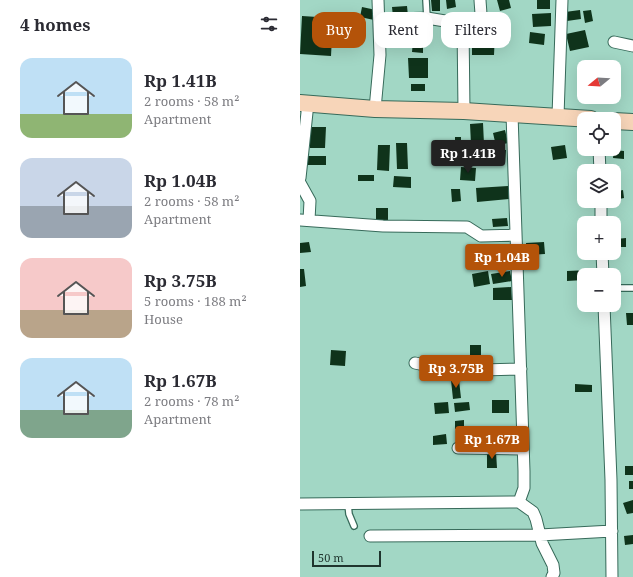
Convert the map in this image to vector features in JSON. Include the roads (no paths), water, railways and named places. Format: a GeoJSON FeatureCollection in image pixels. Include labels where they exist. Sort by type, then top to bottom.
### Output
{"type":"FeatureCollection","features":[{"type":"Feature","properties":{"kind":"main road"},"geometry":{"type":"LineString","coordinates":[[304,103],[375,109],[464,111],[577,118]]}},
{"type":"Feature","properties":{"kind":"main road"},"geometry":{"type":"LineString","coordinates":[[621,121],[633,122]]}},
{"type":"Feature","properties":{"kind":"street"},"geometry":{"type":"LineString","coordinates":[[375,109],[380,55],[378,0]]}},
{"type":"Feature","properties":{"kind":"street"},"geometry":{"type":"LineString","coordinates":[[480,0],[481,12]]}},
{"type":"Feature","properties":{"kind":"street"},"geometry":{"type":"LineString","coordinates":[[558,116],[562,0]]}},
{"type":"Feature","properties":{"kind":"street"},"geometry":{"type":"LineString","coordinates":[[614,42],[633,46]]}},
{"type":"Feature","properties":{"kind":"street"},"geometry":{"type":"LineString","coordinates":[[463,48],[464,111]]}},
{"type":"Feature","properties":{"kind":"street"},"geometry":{"type":"LineString","coordinates":[[300,178],[304,103]]}},
{"type":"Feature","properties":{"kind":"street"},"geometry":{"type":"LineString","coordinates":[[512,114],[524,488],[519,502]]}},
{"type":"Feature","properties":{"kind":"street"},"geometry":{"type":"LineString","coordinates":[[300,183],[310,201],[304,220],[383,226],[467,227],[481,236],[516,235]]}},
{"type":"Feature","properties":{"kind":"street"},"geometry":{"type":"LineString","coordinates":[[604,312],[612,531],[612,577]]}},
{"type":"Feature","properties":{"kind":"street"},"geometry":{"type":"LineString","coordinates":[[415,363],[434,367],[442,371],[521,369]]}},
{"type":"Feature","properties":{"kind":"street"},"geometry":{"type":"LineString","coordinates":[[458,448],[522,449]]}},
{"type":"Feature","properties":{"kind":"street"},"geometry":{"type":"LineString","coordinates":[[300,504],[519,502],[534,514],[545,551],[553,565],[554,573],[552,577]]}},
{"type":"Feature","properties":{"kind":"street"},"geometry":{"type":"LineString","coordinates":[[370,536],[540,535],[612,531]]}},
{"type":"Feature","properties":{"kind":"lane"},"geometry":{"type":"LineString","coordinates":[[426,0],[427,12]]}},
{"type":"Feature","properties":{"kind":"lane"},"geometry":{"type":"LineString","coordinates":[[621,288],[633,288]]}},
{"type":"Feature","properties":{"kind":"lane"},"geometry":{"type":"LineString","coordinates":[[348,504],[348,514],[354,526]]}}]}
